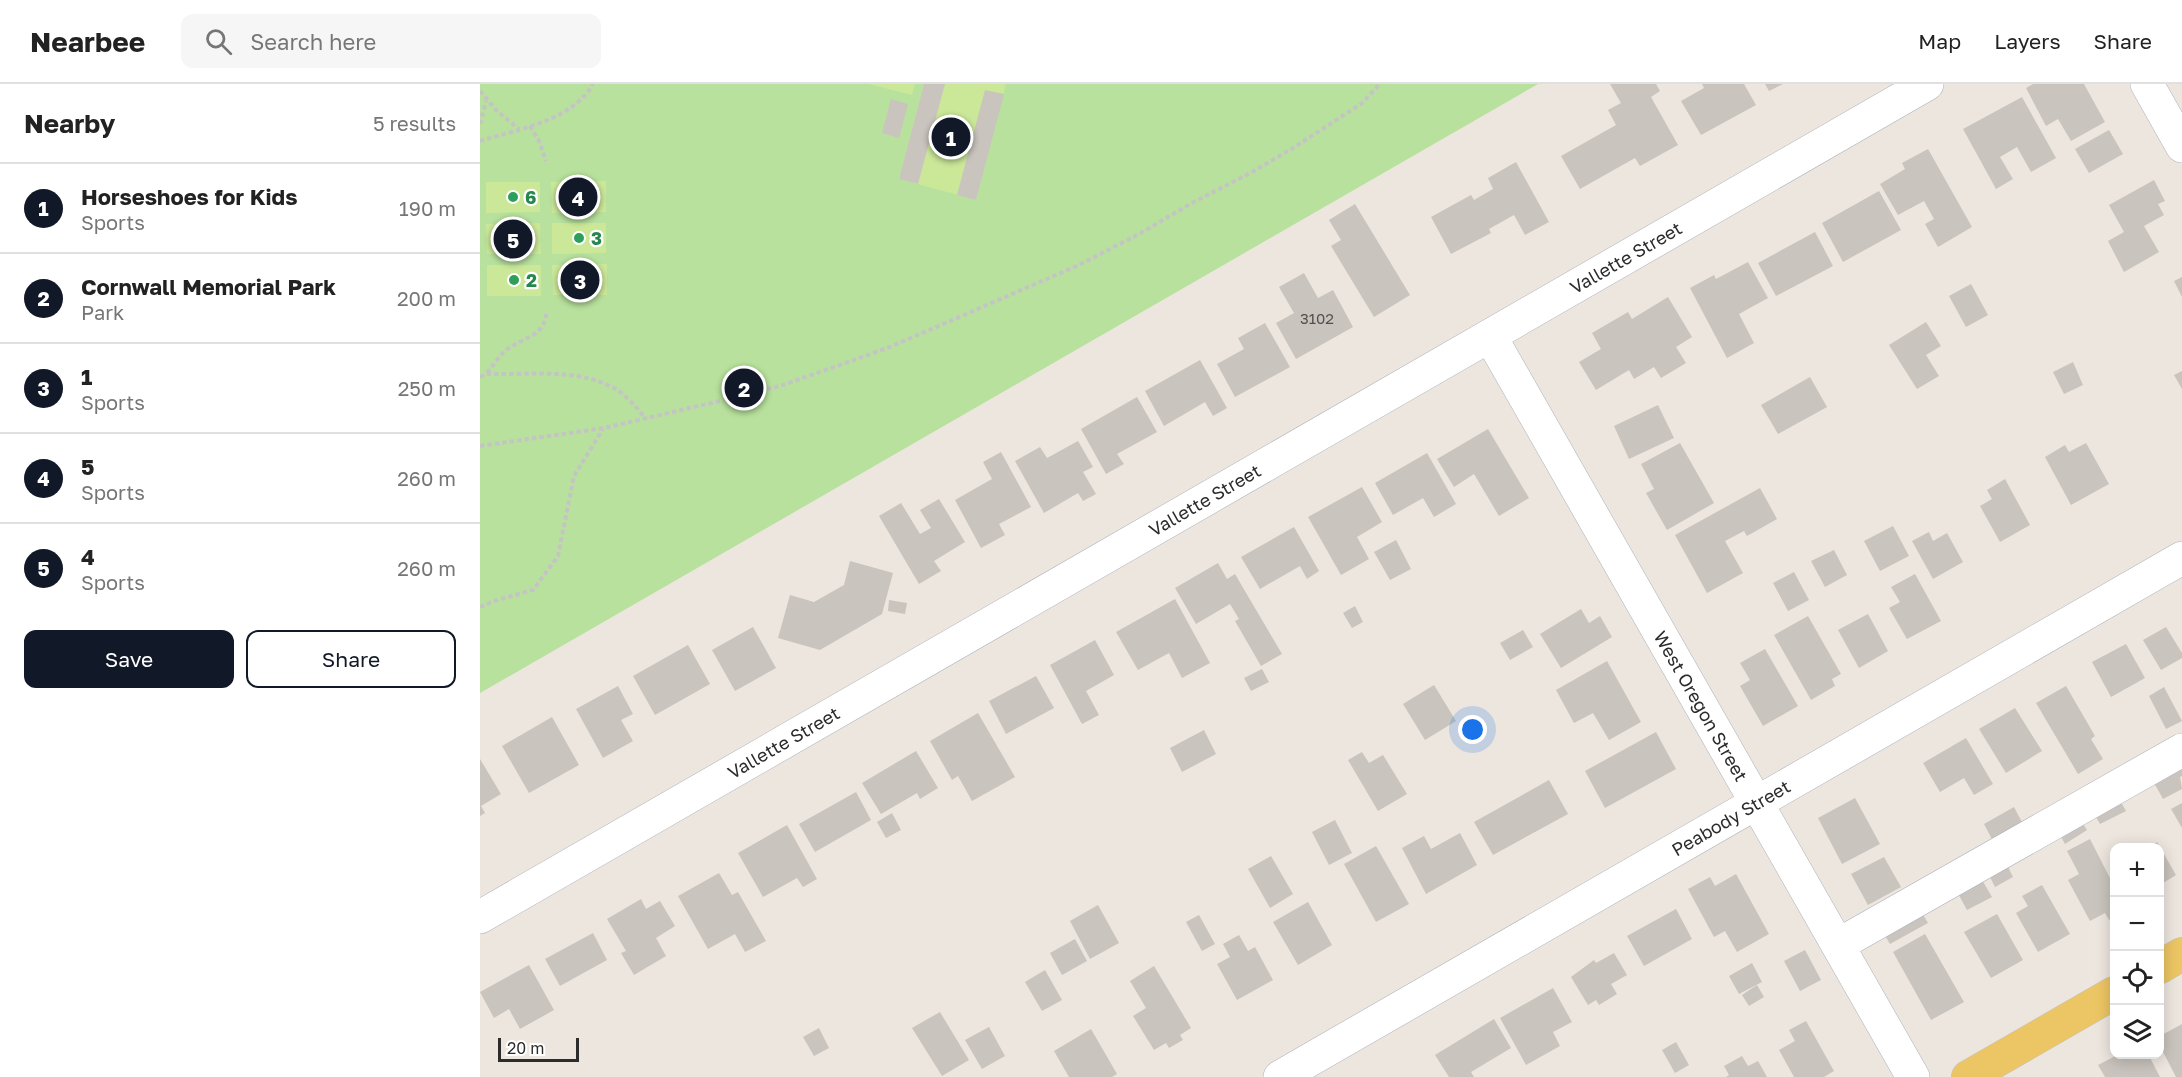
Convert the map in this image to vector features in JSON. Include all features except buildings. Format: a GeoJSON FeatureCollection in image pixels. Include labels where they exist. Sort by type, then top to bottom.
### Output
{"type":"FeatureCollection","features":[{"type":"Feature","properties":{"kind":"main road"},"geometry":{"type":"LineString","coordinates":[[2164,965],[2182,954]]}},
{"type":"Feature","properties":{"kind":"main road"},"geometry":{"type":"LineString","coordinates":[[1968,1077],[2110,996]]}},
{"type":"Feature","properties":{"kind":"street","name":"Vallette Street"},"geometry":{"type":"LineString","coordinates":[[480,917],[1927,84]]}},
{"type":"Feature","properties":{"kind":"street"},"geometry":{"type":"LineString","coordinates":[[2147,84],[2182,146]]}},
{"type":"Feature","properties":{"kind":"street","name":"West Oregon Street"},"geometry":{"type":"LineString","coordinates":[[1490,336],[1913,1077]]}},
{"type":"Feature","properties":{"kind":"street","name":"Peabody Street"},"geometry":{"type":"LineString","coordinates":[[1280,1077],[2182,558]]}},
{"type":"Feature","properties":{"kind":"street"},"geometry":{"type":"LineString","coordinates":[[1838,945],[2182,750]]}},
{"type":"Feature","properties":{"kind":"path"},"geometry":{"type":"LineString","coordinates":[[480,141],[530,126],[571,108],[583,98],[593,84]]}},
{"type":"Feature","properties":{"kind":"path"},"geometry":{"type":"LineString","coordinates":[[480,446],[603,428],[646,419],[783,385],[890,347],[1079,265],[1254,171],[1360,104],[1380,84]]}},
{"type":"Feature","properties":{"kind":"path"},"geometry":{"type":"LineString","coordinates":[[480,91],[486,101],[519,129]]}},
{"type":"Feature","properties":{"kind":"path"},"geometry":{"type":"LineString","coordinates":[[480,123],[486,101]]}},
{"type":"Feature","properties":{"kind":"path"},"geometry":{"type":"LineString","coordinates":[[530,126],[540,141],[546,161]]}},
{"type":"Feature","properties":{"kind":"path"},"geometry":{"type":"LineString","coordinates":[[480,377],[486,374],[506,350],[536,334],[546,320],[546,314]]}},
{"type":"Feature","properties":{"kind":"path"},"geometry":{"type":"LineString","coordinates":[[486,374],[574,375],[595,380],[614,387],[630,400],[646,419]]}},
{"type":"Feature","properties":{"kind":"path"},"geometry":{"type":"LineString","coordinates":[[480,607],[532,590],[558,556],[574,476],[603,428]]}},
{"type":"Feature","properties":{"kind":"green space"},"geometry":{"type":"Polygon","coordinates":[[[480,84],[1538,84],[480,693],[480,84]]]}},
{"type":"Feature","properties":{"kind":"green space"},"geometry":{"type":"Polygon","coordinates":[[[869,84],[915,84],[912,95],[869,84]]]}},
{"type":"Feature","properties":{"kind":"green space"},"geometry":{"type":"Polygon","coordinates":[[[924,84],[1006,84],[976,200],[899,179],[924,84]]]}},
{"type":"Feature","properties":{"kind":"green space"},"geometry":{"type":"Polygon","coordinates":[[[606,181],[606,212],[552,213],[551,182],[606,181]]]}},
{"type":"Feature","properties":{"kind":"green space","name":"6"},"geometry":{"type":"Polygon","coordinates":[[[486,182],[540,182],[540,212],[486,213],[486,182]]]}},
{"type":"Feature","properties":{"kind":"green space"},"geometry":{"type":"Polygon","coordinates":[[[540,223],[541,254],[487,254],[486,224],[540,223]]]}},
{"type":"Feature","properties":{"kind":"green space","name":"3"},"geometry":{"type":"Polygon","coordinates":[[[552,223],[606,223],[606,253],[552,254],[552,223]]]}},
{"type":"Feature","properties":{"kind":"green space"},"geometry":{"type":"Polygon","coordinates":[[[607,264],[607,295],[553,295],[552,265],[607,264]]]}},
{"type":"Feature","properties":{"kind":"green space","name":"2"},"geometry":{"type":"Polygon","coordinates":[[[487,265],[541,265],[541,296],[487,296],[487,265]]]}},
{"type":"Feature","properties":{"kind":"place","name":"Horseshoes for Kids"},"geometry":{"type":"Point","coordinates":[951,137]}},
{"type":"Feature","properties":{"kind":"place","name":"6"},"geometry":{"type":"Point","coordinates":[513,197]}},
{"type":"Feature","properties":{"kind":"place","name":"5"},"geometry":{"type":"Point","coordinates":[578,197]}},
{"type":"Feature","properties":{"kind":"place","name":"3"},"geometry":{"type":"Point","coordinates":[579,238]}},
{"type":"Feature","properties":{"kind":"place","name":"4"},"geometry":{"type":"Point","coordinates":[513,239]}},
{"type":"Feature","properties":{"kind":"place","name":"2"},"geometry":{"type":"Point","coordinates":[514,280]}},
{"type":"Feature","properties":{"kind":"place","name":"1"},"geometry":{"type":"Point","coordinates":[580,280]}},
{"type":"Feature","properties":{"kind":"place","name":"Cornwall Memorial Park"},"geometry":{"type":"Point","coordinates":[744,388]}}]}
